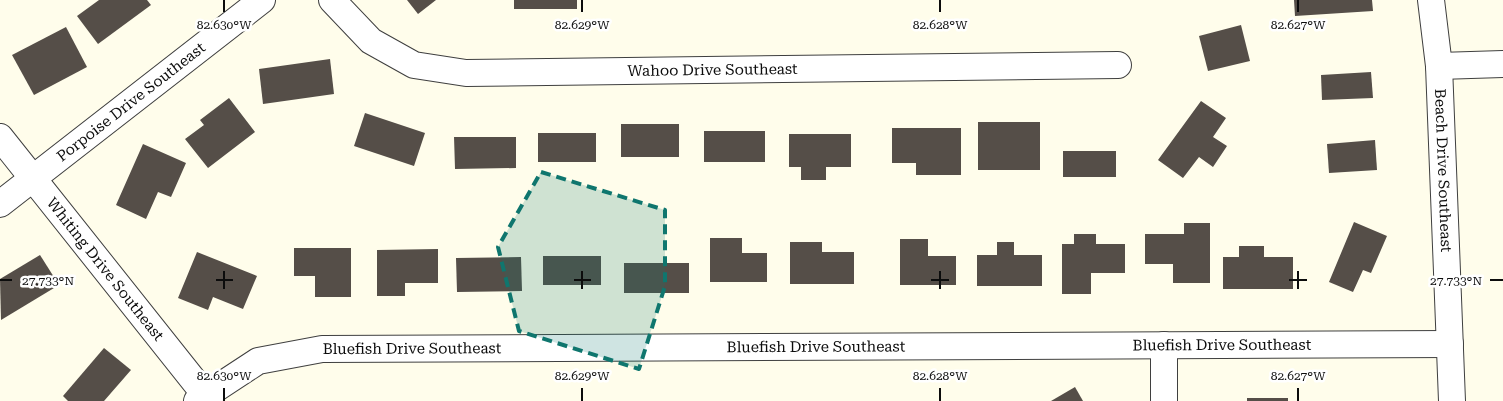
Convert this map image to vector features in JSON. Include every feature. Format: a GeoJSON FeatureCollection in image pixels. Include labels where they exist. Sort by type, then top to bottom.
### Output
{"type":"FeatureCollection","features":[{"type":"Feature","properties":{"kind":"street","name":"Porpoise Drive Southeast"},"geometry":{"type":"LineString","coordinates":[[0,204],[262,0]]}},
{"type":"Feature","properties":{"kind":"street","name":"Wahoo Drive Southeast"},"geometry":{"type":"LineString","coordinates":[[332,0],[372,41],[414,65],[466,73],[1118,65]]}},
{"type":"Feature","properties":{"kind":"street","name":"Beach Drive Southeast"},"geometry":{"type":"LineString","coordinates":[[1431,0],[1439,66],[1452,401]]}},
{"type":"Feature","properties":{"kind":"street"},"geometry":{"type":"LineString","coordinates":[[1439,66],[1503,64]]}},
{"type":"Feature","properties":{"kind":"street","name":"Whiting Drive Southeast"},"geometry":{"type":"LineString","coordinates":[[0,137],[204,399]]}},
{"type":"Feature","properties":{"kind":"street"},"geometry":{"type":"LineString","coordinates":[[1164,344],[1164,401]]}},
{"type":"Feature","properties":{"kind":"street","name":"Bluefish Drive Southeast"},"geometry":{"type":"LineString","coordinates":[[204,399],[258,361],[322,349],[1450,344]]}},
{"type":"Feature","properties":{"kind":"highlighted area"},"geometry":{"type":"Polygon","coordinates":[[[541,172],[665,210],[665,286],[639,369],[519,331],[498,247],[541,172]]]}},
{"type":"Feature","properties":{"kind":"building"},"geometry":{"type":"Polygon","coordinates":[[[99,0],[147,0],[151,5],[98,44],[77,16],[99,0]]]}},
{"type":"Feature","properties":{"kind":"building"},"geometry":{"type":"Polygon","coordinates":[[[407,0],[436,0],[418,14],[407,0]]]}},
{"type":"Feature","properties":{"kind":"building"},"geometry":{"type":"Polygon","coordinates":[[[514,0],[577,0],[577,9],[514,9],[514,0]]]}},
{"type":"Feature","properties":{"kind":"building"},"geometry":{"type":"Polygon","coordinates":[[[1294,0],[1372,0],[1373,11],[1295,16],[1294,0]]]}},
{"type":"Feature","properties":{"kind":"building"},"geometry":{"type":"Polygon","coordinates":[[[1241,25],[1250,61],[1208,71],[1199,36],[1241,25]]]}},
{"type":"Feature","properties":{"kind":"building"},"geometry":{"type":"Polygon","coordinates":[[[66,27],[87,67],[34,95],[12,55],[66,27]]]}},
{"type":"Feature","properties":{"kind":"building"},"geometry":{"type":"Polygon","coordinates":[[[330,59],[334,94],[263,104],[259,69],[330,59]]]}},
{"type":"Feature","properties":{"kind":"building"},"geometry":{"type":"Polygon","coordinates":[[[1371,72],[1373,98],[1322,100],[1321,75],[1371,72]]]}},
{"type":"Feature","properties":{"kind":"building"},"geometry":{"type":"Polygon","coordinates":[[[229,98],[255,132],[208,168],[185,139],[204,125],[200,120],[229,98]]]}},
{"type":"Feature","properties":{"kind":"building"},"geometry":{"type":"Polygon","coordinates":[[[1201,101],[1226,118],[1213,137],[1227,146],[1213,167],[1199,157],[1183,178],[1158,160],[1201,101]]]}},
{"type":"Feature","properties":{"kind":"building"},"geometry":{"type":"Polygon","coordinates":[[[365,113],[425,133],[414,166],[354,146],[365,113]]]}},
{"type":"Feature","properties":{"kind":"building"},"geometry":{"type":"Polygon","coordinates":[[[978,122],[1040,122],[1040,170],[978,170],[978,122]]]}},
{"type":"Feature","properties":{"kind":"building"},"geometry":{"type":"Polygon","coordinates":[[[621,124],[679,124],[679,157],[621,157],[621,124]]]}},
{"type":"Feature","properties":{"kind":"building"},"geometry":{"type":"Polygon","coordinates":[[[892,128],[961,128],[961,175],[916,175],[916,163],[892,163],[892,128]]]}},
{"type":"Feature","properties":{"kind":"building"},"geometry":{"type":"Polygon","coordinates":[[[704,131],[765,131],[765,162],[704,162],[704,131]]]}},
{"type":"Feature","properties":{"kind":"building"},"geometry":{"type":"Polygon","coordinates":[[[538,133],[596,133],[596,162],[538,162],[538,133]]]}},
{"type":"Feature","properties":{"kind":"building"},"geometry":{"type":"Polygon","coordinates":[[[789,134],[851,134],[851,167],[826,167],[826,180],[801,180],[801,167],[789,167],[789,134]]]}},
{"type":"Feature","properties":{"kind":"building"},"geometry":{"type":"Polygon","coordinates":[[[454,137],[516,137],[516,168],[455,169],[454,137]]]}},
{"type":"Feature","properties":{"kind":"building"},"geometry":{"type":"Polygon","coordinates":[[[1375,140],[1377,170],[1329,173],[1327,144],[1375,140]]]}},
{"type":"Feature","properties":{"kind":"building"},"geometry":{"type":"Polygon","coordinates":[[[143,144],[186,163],[171,197],[158,192],[146,219],[116,205],[143,144]]]}},
{"type":"Feature","properties":{"kind":"building"},"geometry":{"type":"Polygon","coordinates":[[[1063,151],[1116,151],[1116,177],[1063,177],[1063,151]]]}},
{"type":"Feature","properties":{"kind":"building"},"geometry":{"type":"Polygon","coordinates":[[[1354,222],[1387,236],[1371,273],[1363,270],[1353,292],[1329,282],[1354,222]]]}},
{"type":"Feature","properties":{"kind":"building"},"geometry":{"type":"Polygon","coordinates":[[[1184,223],[1210,223],[1210,283],[1173,283],[1173,264],[1145,264],[1145,234],[1184,234],[1184,223]]]}},
{"type":"Feature","properties":{"kind":"building"},"geometry":{"type":"Polygon","coordinates":[[[1074,234],[1096,234],[1096,244],[1125,244],[1125,273],[1091,273],[1091,294],[1062,294],[1062,244],[1074,244],[1074,234]]]}},
{"type":"Feature","properties":{"kind":"building"},"geometry":{"type":"Polygon","coordinates":[[[710,238],[742,238],[742,253],[767,253],[767,282],[710,282],[710,238]]]}},
{"type":"Feature","properties":{"kind":"building"},"geometry":{"type":"Polygon","coordinates":[[[900,239],[928,239],[928,256],[956,256],[956,285],[900,285],[900,239]]]}},
{"type":"Feature","properties":{"kind":"building"},"geometry":{"type":"Polygon","coordinates":[[[790,242],[822,242],[822,252],[854,252],[854,284],[790,284],[790,242]]]}},
{"type":"Feature","properties":{"kind":"building"},"geometry":{"type":"Polygon","coordinates":[[[997,242],[1014,242],[1014,255],[1042,255],[1042,286],[977,286],[977,255],[997,255],[997,242]]]}},
{"type":"Feature","properties":{"kind":"building"},"geometry":{"type":"Polygon","coordinates":[[[1239,246],[1264,246],[1264,257],[1293,257],[1293,289],[1223,289],[1223,257],[1239,257],[1239,246]]]}},
{"type":"Feature","properties":{"kind":"building"},"geometry":{"type":"Polygon","coordinates":[[[294,248],[351,248],[351,297],[315,297],[315,276],[294,276],[294,248]]]}},
{"type":"Feature","properties":{"kind":"building"},"geometry":{"type":"Polygon","coordinates":[[[438,249],[438,283],[405,283],[405,296],[377,296],[377,250],[438,249]]]}},
{"type":"Feature","properties":{"kind":"building"},"geometry":{"type":"Polygon","coordinates":[[[197,252],[257,276],[243,309],[213,297],[208,310],[178,298],[197,252]]]}},
{"type":"Feature","properties":{"kind":"building"},"geometry":{"type":"Polygon","coordinates":[[[40,255],[59,285],[1,320],[0,279],[40,255]]]}},
{"type":"Feature","properties":{"kind":"building"},"geometry":{"type":"Polygon","coordinates":[[[543,256],[601,256],[601,285],[543,285],[543,256]]]}},
{"type":"Feature","properties":{"kind":"building"},"geometry":{"type":"Polygon","coordinates":[[[521,257],[522,291],[457,292],[456,258],[521,257]]]}},
{"type":"Feature","properties":{"kind":"building"},"geometry":{"type":"Polygon","coordinates":[[[624,263],[689,263],[689,293],[624,293],[624,263]]]}},
{"type":"Feature","properties":{"kind":"building"},"geometry":{"type":"Polygon","coordinates":[[[104,348],[131,370],[104,401],[68,401],[63,396],[104,348]]]}},
{"type":"Feature","properties":{"kind":"building"},"geometry":{"type":"Polygon","coordinates":[[[1075,387],[1083,401],[1051,401],[1075,387]]]}},
{"type":"Feature","properties":{"kind":"building"},"geometry":{"type":"Polygon","coordinates":[[[1247,398],[1288,398],[1288,401],[1247,401],[1247,398]]]}}]}
